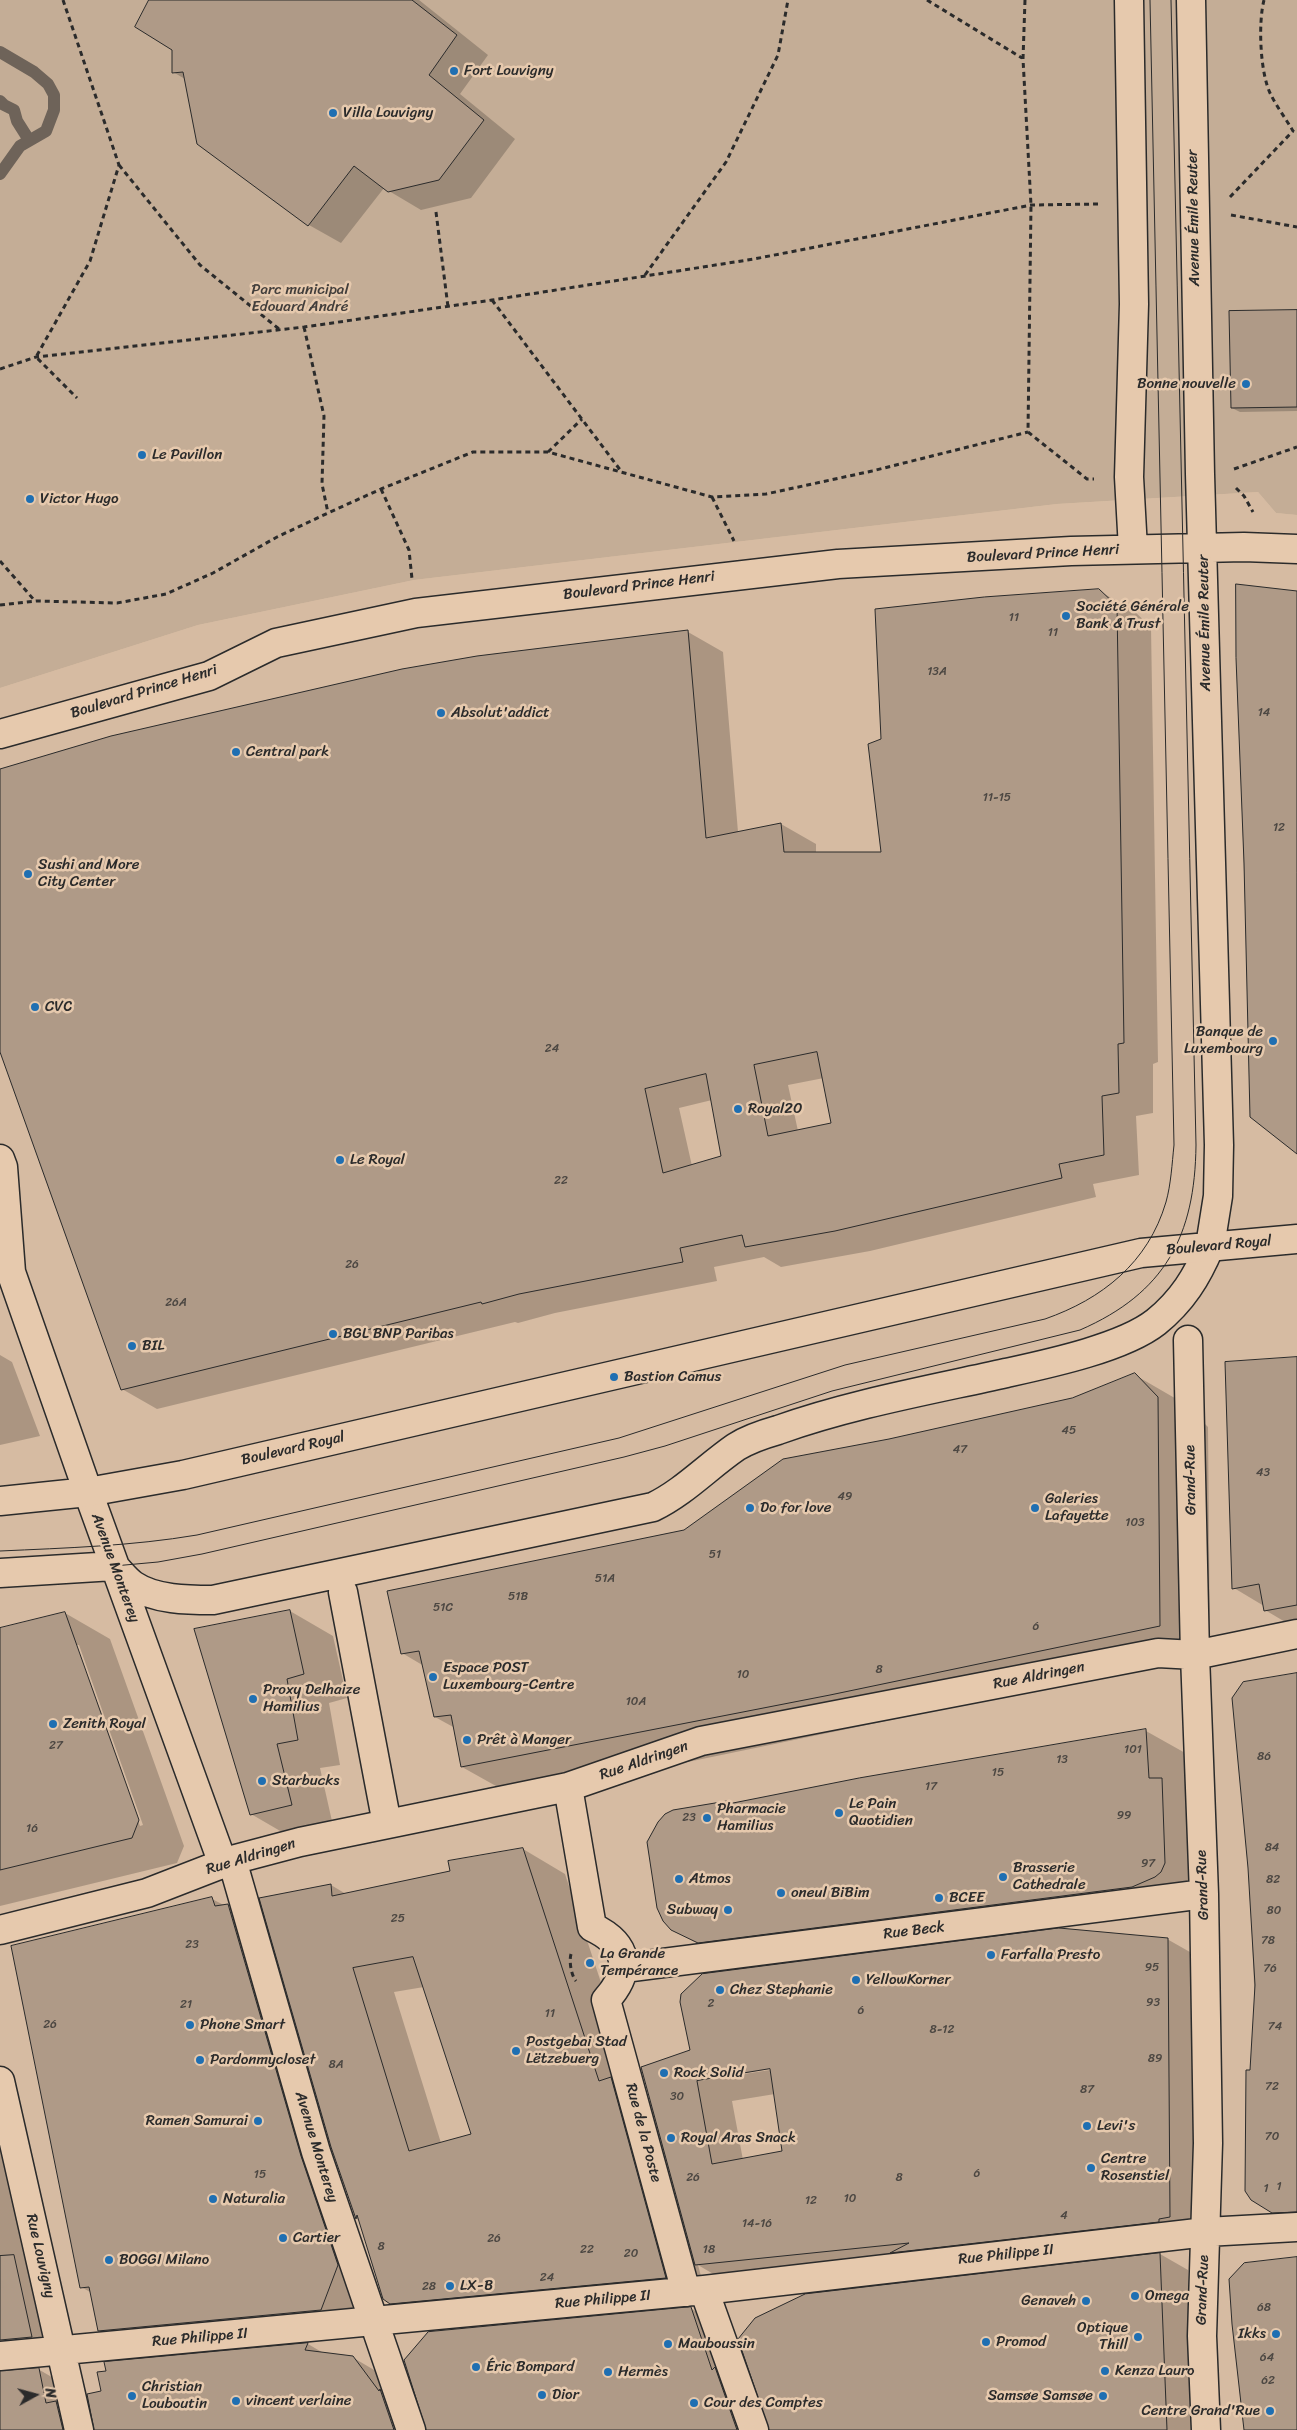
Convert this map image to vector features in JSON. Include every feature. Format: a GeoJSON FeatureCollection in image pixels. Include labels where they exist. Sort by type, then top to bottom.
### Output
{"type":"FeatureCollection","features":[{"type":"Feature","properties":{"kind":"street"},"geometry":{"type":"LineString","coordinates":[[1129,0],[1134,304],[1129,477],[1133,550]]}},
{"type":"Feature","properties":{"kind":"street","name":"Avenue Émile Reuter"},"geometry":{"type":"LineString","coordinates":[[114,1566],[134,1586],[158,1595],[186,1600],[213,1600],[653,1507],[673,1498],[737,1446],[778,1430],[859,1406],[1059,1361],[1126,1338],[1154,1323],[1178,1302],[1197,1276],[1210,1246],[1218,1196],[1219,1145],[1203,548],[1204,211],[1191,0]]}},
{"type":"Feature","properties":{"kind":"street","name":"Boulevard Prince Henri"},"geometry":{"type":"LineString","coordinates":[[0,734],[209,676],[276,643],[416,612],[838,564],[1133,550],[1203,548],[1297,549]]}},
{"type":"Feature","properties":{"kind":"street","name":"Avenue Monterey"},"geometry":{"type":"LineString","coordinates":[[0,1159],[3,1167],[5,1263],[114,1566],[228,1862],[316,2152],[372,2322],[411,2430]]}},
{"type":"Feature","properties":{"kind":"street","name":"Boulevard Royal"},"geometry":{"type":"LineString","coordinates":[[88,1492],[183,1475],[1141,1253],[1297,1239]]}},
{"type":"Feature","properties":{"kind":"street","name":"Grand-Rue"},"geometry":{"type":"LineString","coordinates":[[1188,1340],[1195,1655],[1204,1894],[1208,2143],[1202,2336],[1206,2430]]}},
{"type":"Feature","properties":{"kind":"street"},"geometry":{"type":"LineString","coordinates":[[0,1501],[88,1492]]}},
{"type":"Feature","properties":{"kind":"street"},"geometry":{"type":"LineString","coordinates":[[0,1573],[114,1566]]}},
{"type":"Feature","properties":{"kind":"street"},"geometry":{"type":"LineString","coordinates":[[343,1592],[387,1824]]}},
{"type":"Feature","properties":{"kind":"street","name":"Rue Aldringen"},"geometry":{"type":"LineString","coordinates":[[0,1930],[147,1893],[228,1862],[387,1824],[568,1787],[701,1741],[1158,1653],[1195,1655],[1297,1634]]}},
{"type":"Feature","properties":{"kind":"street"},"geometry":{"type":"LineString","coordinates":[[568,1787],[592,1927],[609,1935],[620,1949],[624,1968],[618,1986],[606,2000]]}},
{"type":"Feature","properties":{"kind":"street","name":"Rue Beck"},"geometry":{"type":"LineString","coordinates":[[624,1968],[1204,1894]]}},
{"type":"Feature","properties":{"kind":"street","name":"Rue de la Poste"},"geometry":{"type":"LineString","coordinates":[[606,2000],[695,2291],[754,2430]]}},
{"type":"Feature","properties":{"kind":"street","name":"Rue Louvigny"},"geometry":{"type":"LineString","coordinates":[[0,2081],[79,2430]]}},
{"type":"Feature","properties":{"kind":"street","name":"Rue Philippe II"},"geometry":{"type":"LineString","coordinates":[[0,2356],[695,2291],[1206,2232],[1297,2228]]}},
{"type":"Feature","properties":{"kind":"path"},"geometry":{"type":"LineString","coordinates":[[63,0],[119,165],[200,264],[279,329]]}},
{"type":"Feature","properties":{"kind":"path"},"geometry":{"type":"LineString","coordinates":[[645,275],[726,162],[778,55],[788,0]]}},
{"type":"Feature","properties":{"kind":"path"},"geometry":{"type":"LineString","coordinates":[[927,0],[1023,59]]}},
{"type":"Feature","properties":{"kind":"path"},"geometry":{"type":"LineString","coordinates":[[1025,0],[1023,59],[1032,205],[1028,432]]}},
{"type":"Feature","properties":{"kind":"path"},"geometry":{"type":"LineString","coordinates":[[1204,211],[1295,132],[1270,93],[1262,52],[1260,14],[1264,0]]}},
{"type":"Feature","properties":{"kind":"path"},"geometry":{"type":"LineString","coordinates":[[36,357],[90,260],[119,165]]}},
{"type":"Feature","properties":{"kind":"path"},"geometry":{"type":"LineString","coordinates":[[0,369],[36,357],[304,326],[448,307],[754,259],[1032,205],[1105,204],[1132,206]]}},
{"type":"Feature","properties":{"kind":"path"},"geometry":{"type":"LineString","coordinates":[[1204,211],[1297,228]]}},
{"type":"Feature","properties":{"kind":"path"},"geometry":{"type":"LineString","coordinates":[[436,212],[448,307]]}},
{"type":"Feature","properties":{"kind":"path"},"geometry":{"type":"LineString","coordinates":[[492,300],[622,471]]}},
{"type":"Feature","properties":{"kind":"path"},"geometry":{"type":"LineString","coordinates":[[304,326],[324,416],[322,484],[328,513]]}},
{"type":"Feature","properties":{"kind":"path"},"geometry":{"type":"LineString","coordinates":[[36,357],[77,398]]}},
{"type":"Feature","properties":{"kind":"path"},"geometry":{"type":"LineString","coordinates":[[548,452],[582,420]]}},
{"type":"Feature","properties":{"kind":"path"},"geometry":{"type":"LineString","coordinates":[[1028,432],[1087,479],[1103,478]]}},
{"type":"Feature","properties":{"kind":"path"},"geometry":{"type":"LineString","coordinates":[[0,605],[36,601],[116,603],[166,594],[213,573],[277,537],[328,513],[381,489],[473,452],[548,452],[712,497],[775,492],[872,471],[1028,432]]}},
{"type":"Feature","properties":{"kind":"path"},"geometry":{"type":"LineString","coordinates":[[1231,470],[1297,447]]}},
{"type":"Feature","properties":{"kind":"path"},"geometry":{"type":"LineString","coordinates":[[1233,485],[1244,496],[1257,520]]}},
{"type":"Feature","properties":{"kind":"path"},"geometry":{"type":"LineString","coordinates":[[381,489],[409,550]]}},
{"type":"Feature","properties":{"kind":"path"},"geometry":{"type":"LineString","coordinates":[[712,497],[749,573]]}},
{"type":"Feature","properties":{"kind":"path"},"geometry":{"type":"LineString","coordinates":[[0,561],[36,601]]}},
{"type":"Feature","properties":{"kind":"path"},"geometry":{"type":"LineString","coordinates":[[592,1927],[576,1940],[570,1959],[573,1978],[587,1994],[606,2000]]}},
{"type":"Feature","properties":{"kind":"shaded area"},"geometry":{"type":"Polygon","coordinates":[[[1258,492],[1276,513],[1297,515],[1297,2430],[0,2430],[0,688],[198,625],[414,580],[1057,504],[1258,492]]]}},
{"type":"Feature","properties":{"kind":"green space","name":"Parc municipal Edouard André"},"geometry":{"type":"Polygon","coordinates":[[[0,0],[1297,0],[1297,515],[1276,513],[1258,492],[1057,504],[414,580],[198,625],[0,688],[0,0]]]}},
{"type":"Feature","properties":{"kind":"building","name":"Villa Louvigny"},"geometry":{"type":"Polygon","coordinates":[[[149,0],[412,0],[457,35],[429,75],[484,120],[439,180],[388,192],[354,166],[308,226],[197,144],[183,72],[172,73],[172,50],[135,27],[149,0]]]}},
{"type":"Feature","properties":{"kind":"building"},"geometry":{"type":"Polygon","coordinates":[[[1297,310],[1297,407],[1231,408],[1229,311],[1297,310]]]}},
{"type":"Feature","properties":{"kind":"building"},"geometry":{"type":"Polygon","coordinates":[[[1236,584],[1297,591],[1297,1154],[1250,1117],[1244,863],[1236,658],[1236,584]]]}},
{"type":"Feature","properties":{"kind":"building"},"geometry":{"type":"Polygon","coordinates":[[[1099,589],[1117,606],[1124,1043],[1118,1044],[1119,1093],[1102,1096],[1104,1155],[1059,1164],[1062,1178],[835,1231],[745,1247],[742,1235],[680,1248],[683,1262],[519,1294],[482,1304],[481,1302],[121,1390],[0,1052],[0,769],[111,736],[402,669],[477,656],[688,630],[706,838],[781,823],[784,852],[881,852],[868,744],[881,739],[875,609],[984,597],[1099,589]],[[817,1052],[754,1065],[768,1136],[831,1123],[817,1052]],[[706,1074],[645,1089],[663,1173],[721,1156],[706,1074]]]}},
{"type":"Feature","properties":{"kind":"building"},"geometry":{"type":"Polygon","coordinates":[[[1297,1357],[1297,1605],[1264,1611],[1259,1584],[1232,1589],[1225,1362],[1297,1357]]]}},
{"type":"Feature","properties":{"kind":"building"},"geometry":{"type":"Polygon","coordinates":[[[1135,1373],[1158,1397],[1160,1626],[830,1695],[461,1767],[451,1715],[434,1717],[419,1651],[401,1654],[387,1591],[684,1530],[783,1459],[889,1439],[1072,1398],[1135,1373]]]}},
{"type":"Feature","properties":{"kind":"building"},"geometry":{"type":"Polygon","coordinates":[[[290,1610],[304,1674],[287,1679],[298,1740],[277,1744],[292,1805],[250,1815],[194,1629],[290,1610]]]}},
{"type":"Feature","properties":{"kind":"building","name":"Zenith Royal"},"geometry":{"type":"Polygon","coordinates":[[[65,1612],[139,1820],[132,1838],[0,1870],[0,1628],[65,1612]]]}},
{"type":"Feature","properties":{"kind":"building"},"geometry":{"type":"Polygon","coordinates":[[[1297,1673],[1297,2212],[1272,2213],[1251,2200],[1245,2191],[1246,2070],[1250,2070],[1255,1985],[1248,1868],[1232,1698],[1243,1682],[1297,1673]]]}},
{"type":"Feature","properties":{"kind":"building"},"geometry":{"type":"Polygon","coordinates":[[[1146,1729],[1149,1778],[1162,1778],[1165,1863],[1161,1872],[1155,1877],[1132,1887],[698,1943],[671,1930],[663,1921],[657,1908],[647,1842],[658,1822],[665,1814],[673,1810],[727,1801],[728,1804],[859,1778],[1146,1729]]]}},
{"type":"Feature","properties":{"kind":"building","name":"Postgebai Stad Lëtzebuerg"},"geometry":{"type":"Polygon","coordinates":[[[523,1848],[599,2081],[611,2077],[666,2278],[390,2304],[383,2299],[357,2215],[356,2219],[331,2147],[259,1898],[331,1884],[332,1896],[450,1871],[448,1861],[523,1848]],[[413,1957],[353,1968],[409,2151],[471,2134],[413,1957]]]}},
{"type":"Feature","properties":{"kind":"building"},"geometry":{"type":"Polygon","coordinates":[[[212,1897],[215,1906],[228,1904],[301,2156],[338,2265],[321,2310],[98,2331],[89,2287],[80,2288],[11,1946],[212,1897]]]}},
{"type":"Feature","properties":{"kind":"building"},"geometry":{"type":"Polygon","coordinates":[[[1059,1928],[1168,1938],[1170,2217],[1159,2219],[1159,2222],[890,2253],[909,2243],[695,2265],[641,2067],[690,2050],[680,2002],[681,1994],[702,1974],[1059,1928]],[[770,2069],[697,2081],[712,2164],[782,2151],[770,2069]]]}},
{"type":"Feature","properties":{"kind":"building"},"geometry":{"type":"Polygon","coordinates":[[[1160,2253],[1167,2430],[769,2430],[738,2339],[755,2318],[805,2294],[1160,2253]]]}},
{"type":"Feature","properties":{"kind":"building"},"geometry":{"type":"Polygon","coordinates":[[[14,2255],[32,2337],[0,2340],[0,2256],[14,2255]]]}},
{"type":"Feature","properties":{"kind":"building"},"geometry":{"type":"Polygon","coordinates":[[[1297,2257],[1297,2430],[1244,2430],[1229,2279],[1244,2263],[1297,2257]]]}},
{"type":"Feature","properties":{"kind":"building"},"geometry":{"type":"Polygon","coordinates":[[[691,2307],[712,2370],[715,2367],[737,2430],[426,2430],[404,2360],[428,2332],[691,2307]]]}},
{"type":"Feature","properties":{"kind":"building"},"geometry":{"type":"Polygon","coordinates":[[[308,2343],[305,2350],[353,2356],[379,2391],[380,2389],[394,2430],[94,2430],[87,2394],[101,2391],[97,2372],[106,2371],[104,2362],[308,2343]]]}},
{"type":"Feature","properties":{"kind":"building"},"geometry":{"type":"Polygon","coordinates":[[[39,2368],[46,2403],[56,2401],[63,2430],[0,2430],[0,2371],[39,2368]]]}},
{"type":"Feature","properties":{"kind":"waterway"},"geometry":{"type":"LineString","coordinates":[[0,52],[34,72],[48,84],[54,95],[54,110],[46,131],[20,146],[0,174]]}},
{"type":"Feature","properties":{"kind":"waterway"},"geometry":{"type":"LineString","coordinates":[[0,101],[14,110],[17,121],[29,140]]}},
{"type":"Feature","properties":{"kind":"tram line"},"geometry":{"type":"LineString","coordinates":[[0,1551],[124,1544],[197,1535],[619,1438],[845,1365],[1045,1319],[1066,1311],[1104,1289],[1135,1261],[1148,1243],[1158,1224],[1166,1202],[1174,1145],[1150,0]]}},
{"type":"Feature","properties":{"kind":"tram line"},"geometry":{"type":"LineString","coordinates":[[114,1566],[158,1562],[202,1554],[624,1457],[665,1446],[832,1391],[1080,1330],[1109,1315],[1134,1298],[1154,1279],[1170,1258],[1181,1234],[1189,1207],[1194,1178],[1196,1145],[1171,0]]}},
{"type":"Feature","properties":{"kind":"place","name":"Fort Louvigny"},"geometry":{"type":"Point","coordinates":[454,71]}},
{"type":"Feature","properties":{"kind":"place","name":"Villa Louvigny"},"geometry":{"type":"Point","coordinates":[333,113]}},
{"type":"Feature","properties":{"kind":"place","name":"Bonne nouvelle"},"geometry":{"type":"Point","coordinates":[1246,384]}},
{"type":"Feature","properties":{"kind":"place","name":"Le Pavillon"},"geometry":{"type":"Point","coordinates":[142,455]}},
{"type":"Feature","properties":{"kind":"place","name":"Victor Hugo"},"geometry":{"type":"Point","coordinates":[30,499]}},
{"type":"Feature","properties":{"kind":"place","name":"Société Générale Bank & Trust"},"geometry":{"type":"Point","coordinates":[1066,616]}},
{"type":"Feature","properties":{"kind":"place","name":"Absolut'addict"},"geometry":{"type":"Point","coordinates":[441,713]}},
{"type":"Feature","properties":{"kind":"place","name":"Central park"},"geometry":{"type":"Point","coordinates":[236,752]}},
{"type":"Feature","properties":{"kind":"place","name":"Sushi and More City Center"},"geometry":{"type":"Point","coordinates":[28,874]}},
{"type":"Feature","properties":{"kind":"place","name":"CVC"},"geometry":{"type":"Point","coordinates":[35,1007]}},
{"type":"Feature","properties":{"kind":"place","name":"Banque de Luxembourg"},"geometry":{"type":"Point","coordinates":[1273,1041]}},
{"type":"Feature","properties":{"kind":"place","name":"Royal20"},"geometry":{"type":"Point","coordinates":[738,1109]}},
{"type":"Feature","properties":{"kind":"place","name":"Le Royal"},"geometry":{"type":"Point","coordinates":[340,1160]}},
{"type":"Feature","properties":{"kind":"place","name":"BGL BNP Paribas"},"geometry":{"type":"Point","coordinates":[333,1334]}},
{"type":"Feature","properties":{"kind":"place","name":"BIL"},"geometry":{"type":"Point","coordinates":[132,1346]}},
{"type":"Feature","properties":{"kind":"place","name":"Bastion Camus"},"geometry":{"type":"Point","coordinates":[614,1377]}},
{"type":"Feature","properties":{"kind":"place","name":"Do for love"},"geometry":{"type":"Point","coordinates":[750,1508]}},
{"type":"Feature","properties":{"kind":"place","name":"Galeries Lafayette"},"geometry":{"type":"Point","coordinates":[1035,1508]}},
{"type":"Feature","properties":{"kind":"place","name":"Espace POST Luxembourg-Centre"},"geometry":{"type":"Point","coordinates":[433,1677]}},
{"type":"Feature","properties":{"kind":"place","name":"Proxy Delhaize Hamilius"},"geometry":{"type":"Point","coordinates":[253,1699]}},
{"type":"Feature","properties":{"kind":"place","name":"Zenith Royal"},"geometry":{"type":"Point","coordinates":[53,1724]}},
{"type":"Feature","properties":{"kind":"place","name":"Prêt à Manger"},"geometry":{"type":"Point","coordinates":[467,1740]}},
{"type":"Feature","properties":{"kind":"place","name":"Starbucks"},"geometry":{"type":"Point","coordinates":[262,1781]}},
{"type":"Feature","properties":{"kind":"place","name":"Le Pain Quotidien"},"geometry":{"type":"Point","coordinates":[839,1813]}},
{"type":"Feature","properties":{"kind":"place","name":"Pharmacie Hamilius"},"geometry":{"type":"Point","coordinates":[707,1818]}},
{"type":"Feature","properties":{"kind":"place","name":"Brasserie Cathedrale"},"geometry":{"type":"Point","coordinates":[1003,1877]}},
{"type":"Feature","properties":{"kind":"place","name":"Atmos"},"geometry":{"type":"Point","coordinates":[679,1879]}},
{"type":"Feature","properties":{"kind":"place","name":"oneul BiBim"},"geometry":{"type":"Point","coordinates":[781,1893]}},
{"type":"Feature","properties":{"kind":"place","name":"BCEE"},"geometry":{"type":"Point","coordinates":[939,1898]}},
{"type":"Feature","properties":{"kind":"place","name":"Subway"},"geometry":{"type":"Point","coordinates":[728,1910]}},
{"type":"Feature","properties":{"kind":"place","name":"Farfalla Presto"},"geometry":{"type":"Point","coordinates":[991,1955]}},
{"type":"Feature","properties":{"kind":"place","name":"La Grande Tempérance"},"geometry":{"type":"Point","coordinates":[590,1963]}},
{"type":"Feature","properties":{"kind":"place","name":"YellowKorner"},"geometry":{"type":"Point","coordinates":[856,1980]}},
{"type":"Feature","properties":{"kind":"place","name":"Chez Stephanie"},"geometry":{"type":"Point","coordinates":[720,1990]}},
{"type":"Feature","properties":{"kind":"place","name":"Phone Smart"},"geometry":{"type":"Point","coordinates":[190,2025]}},
{"type":"Feature","properties":{"kind":"place","name":"Postgebai Stad Lëtzebuerg"},"geometry":{"type":"Point","coordinates":[516,2051]}},
{"type":"Feature","properties":{"kind":"place","name":"Pardonmycloset"},"geometry":{"type":"Point","coordinates":[200,2060]}},
{"type":"Feature","properties":{"kind":"place","name":"Rock Solid"},"geometry":{"type":"Point","coordinates":[664,2073]}},
{"type":"Feature","properties":{"kind":"place","name":"Ramen Samurai"},"geometry":{"type":"Point","coordinates":[258,2121]}},
{"type":"Feature","properties":{"kind":"place","name":"Levi's"},"geometry":{"type":"Point","coordinates":[1087,2126]}},
{"type":"Feature","properties":{"kind":"place","name":"Royal Aras Snack"},"geometry":{"type":"Point","coordinates":[671,2138]}},
{"type":"Feature","properties":{"kind":"place","name":"Centre Rosenstiel"},"geometry":{"type":"Point","coordinates":[1091,2168]}},
{"type":"Feature","properties":{"kind":"place","name":"Naturalia"},"geometry":{"type":"Point","coordinates":[213,2199]}},
{"type":"Feature","properties":{"kind":"place","name":"Cartier"},"geometry":{"type":"Point","coordinates":[283,2238]}},
{"type":"Feature","properties":{"kind":"place","name":"BOGGI Milano"},"geometry":{"type":"Point","coordinates":[109,2260]}},
{"type":"Feature","properties":{"kind":"place","name":"LX-B"},"geometry":{"type":"Point","coordinates":[450,2286]}},
{"type":"Feature","properties":{"kind":"place","name":"Omega"},"geometry":{"type":"Point","coordinates":[1135,2296]}},
{"type":"Feature","properties":{"kind":"place","name":"Genaveh"},"geometry":{"type":"Point","coordinates":[1086,2301]}},
{"type":"Feature","properties":{"kind":"place","name":"Ikks"},"geometry":{"type":"Point","coordinates":[1276,2334]}},
{"type":"Feature","properties":{"kind":"place","name":"Optique Thill"},"geometry":{"type":"Point","coordinates":[1138,2337]}},
{"type":"Feature","properties":{"kind":"place","name":"Promod"},"geometry":{"type":"Point","coordinates":[986,2342]}},
{"type":"Feature","properties":{"kind":"place","name":"Mauboussin"},"geometry":{"type":"Point","coordinates":[668,2344]}},
{"type":"Feature","properties":{"kind":"place","name":"Éric Bompard"},"geometry":{"type":"Point","coordinates":[476,2367]}},
{"type":"Feature","properties":{"kind":"place","name":"Kenza Lauro"},"geometry":{"type":"Point","coordinates":[1105,2371]}},
{"type":"Feature","properties":{"kind":"place","name":"Hermès"},"geometry":{"type":"Point","coordinates":[608,2372]}},
{"type":"Feature","properties":{"kind":"place","name":"Dior"},"geometry":{"type":"Point","coordinates":[542,2395]}},
{"type":"Feature","properties":{"kind":"place","name":"Christian Louboutin"},"geometry":{"type":"Point","coordinates":[132,2396]}},
{"type":"Feature","properties":{"kind":"place","name":"Samsøe Samsøe"},"geometry":{"type":"Point","coordinates":[1103,2396]}},
{"type":"Feature","properties":{"kind":"place","name":"vincent verlaine"},"geometry":{"type":"Point","coordinates":[236,2401]}},
{"type":"Feature","properties":{"kind":"place","name":"Cour des Comptes"},"geometry":{"type":"Point","coordinates":[694,2403]}},
{"type":"Feature","properties":{"kind":"place","name":"Centre Grand'Rue"},"geometry":{"type":"Point","coordinates":[1270,2411]}}]}
